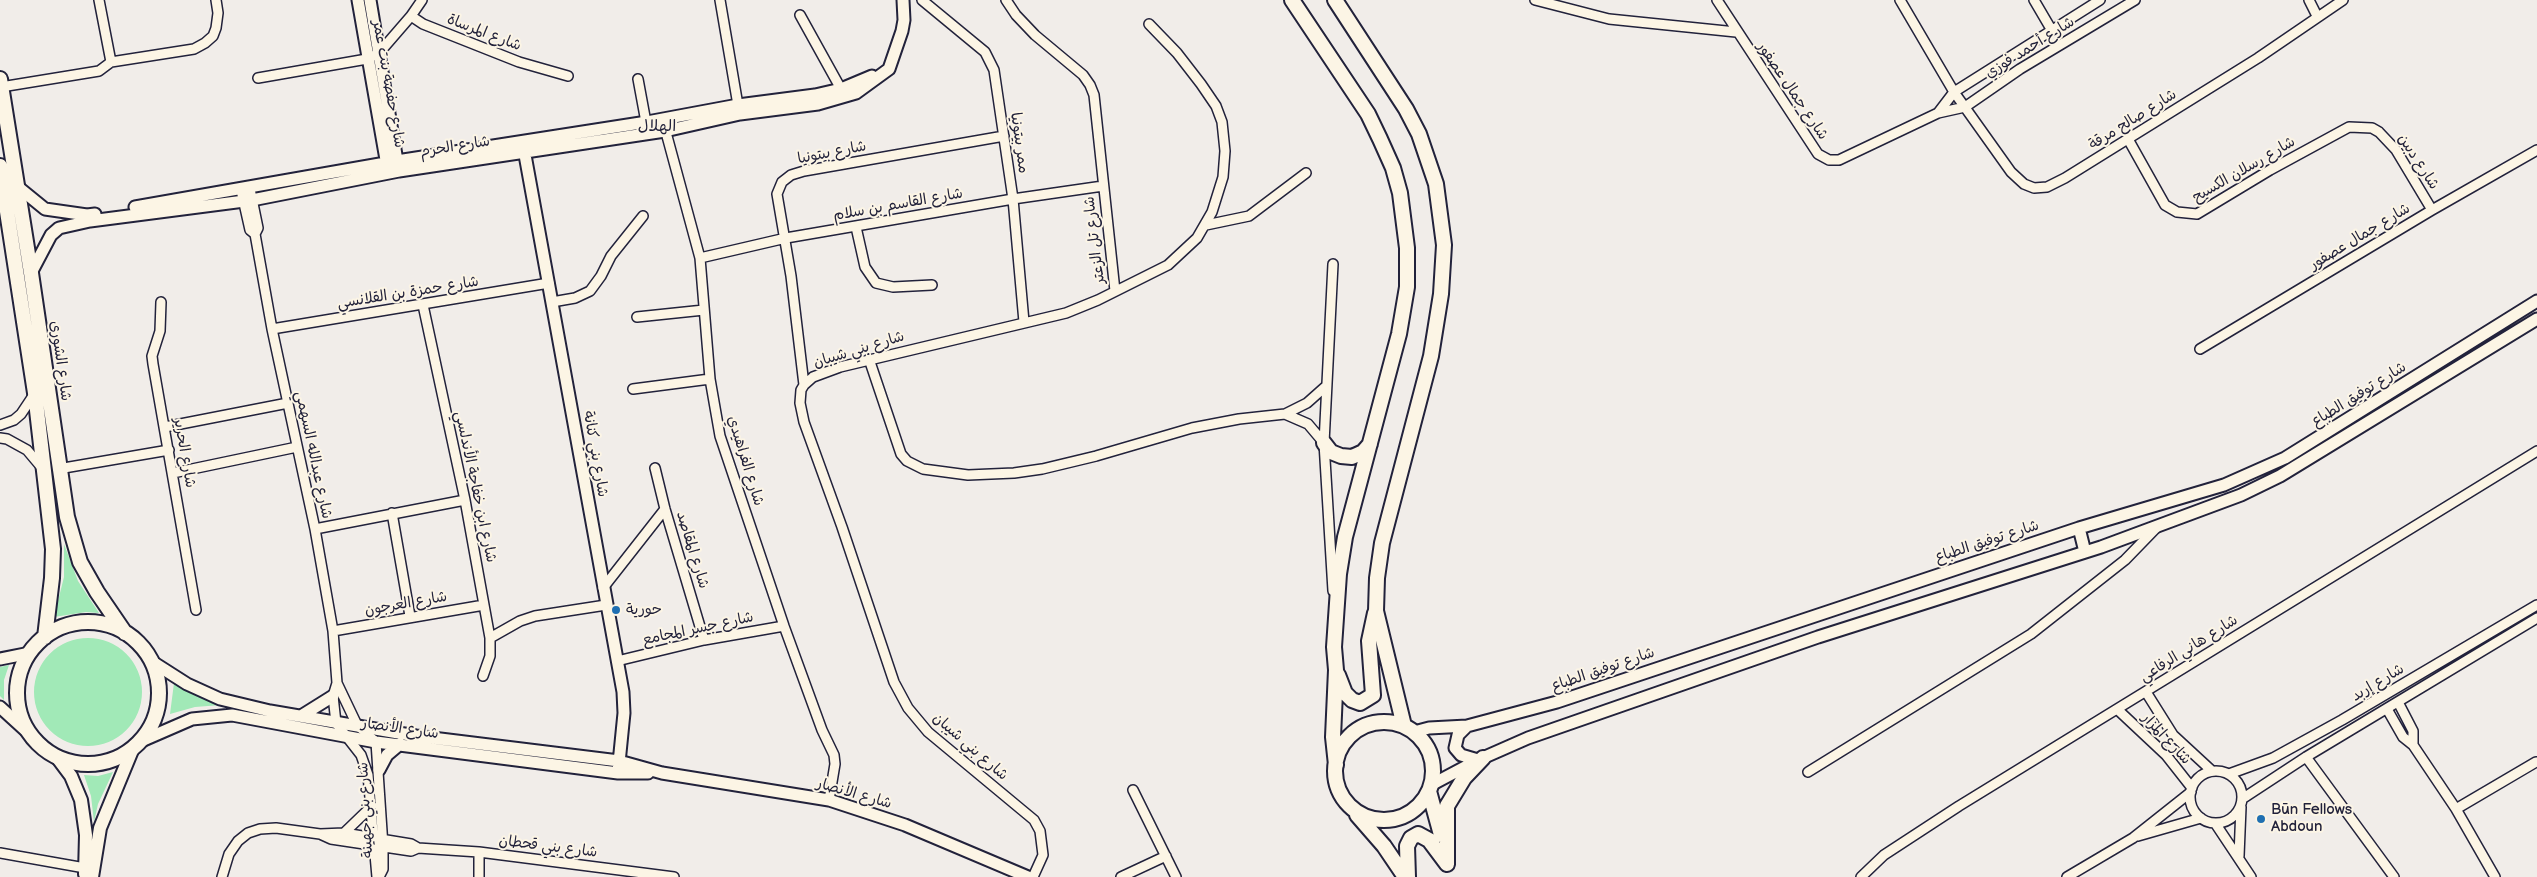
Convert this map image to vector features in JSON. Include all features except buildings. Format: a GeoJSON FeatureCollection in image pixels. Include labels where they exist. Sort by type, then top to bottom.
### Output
{"type":"FeatureCollection","features":[{"type":"Feature","properties":{"kind":"main road"},"geometry":{"type":"LineString","coordinates":[[1292,0],[1368,114],[1393,168],[1400,193],[1407,248],[1407,287],[1399,334],[1346,537],[1336,612],[1334,737],[1338,788],[1350,807],[1384,846],[1406,877]]}},
{"type":"Feature","properties":{"kind":"main road"},"geometry":{"type":"LineString","coordinates":[[1335,0],[1406,109],[1419,134],[1436,184],[1444,245],[1444,269],[1437,325],[1382,544],[1377,578],[1376,611],[1409,729]]}},
{"type":"Feature","properties":{"kind":"main road","name":"شارع الشورى"},"geometry":{"type":"LineString","coordinates":[[1,83],[31,273],[52,470],[52,578],[45,637]]}},
{"type":"Feature","properties":{"kind":"main road","name":"شارع الشورى"},"geometry":{"type":"LineString","coordinates":[[0,166],[36,392],[52,470],[80,562],[97,592],[125,632]]}},
{"type":"Feature","properties":{"kind":"main road"},"geometry":{"type":"LineString","coordinates":[[1324,443],[1331,452],[1347,456],[1362,452],[1370,444]]}},
{"type":"Feature","properties":{"kind":"main road"},"geometry":{"type":"LineString","coordinates":[[1336,670],[1345,693],[1352,700],[1360,703],[1373,695],[1369,641],[1370,626],[1376,611]]}},
{"type":"Feature","properties":{"kind":"main road"},"geometry":{"type":"LineString","coordinates":[[87,874],[100,828],[136,745],[152,722],[158,705],[158,684],[151,661],[140,645],[125,632],[106,624],[84,622],[59,628],[45,637],[30,653],[21,670],[17,693],[21,716],[34,740],[56,756],[76,763],[96,763],[116,758],[136,745]]}},
{"type":"Feature","properties":{"kind":"main road"},"geometry":{"type":"LineString","coordinates":[[1336,765],[1344,743],[1362,728],[1385,722],[1409,729],[1424,743],[1431,756],[1434,771],[1430,788],[1415,810],[1394,820],[1370,818],[1350,807]]}},
{"type":"Feature","properties":{"kind":"main road"},"geometry":{"type":"LineString","coordinates":[[56,756],[71,776],[81,800],[86,835],[87,874]]}},
{"type":"Feature","properties":{"kind":"main road"},"geometry":{"type":"LineString","coordinates":[[1450,871],[1447,806],[1464,778],[1480,759]]}},
{"type":"Feature","properties":{"kind":"main road"},"geometry":{"type":"LineString","coordinates":[[1430,788],[1450,871]]}},
{"type":"Feature","properties":{"kind":"main road"},"geometry":{"type":"LineString","coordinates":[[1406,877],[1407,846],[1412,838],[1418,834],[1429,840],[1450,871]]}},
{"type":"Feature","properties":{"kind":"street"},"geometry":{"type":"LineString","coordinates":[[99,0],[111,62]]}},
{"type":"Feature","properties":{"kind":"street"},"geometry":{"type":"LineString","coordinates":[[1,83],[87,74],[99,71],[111,62],[194,49],[205,44],[213,36],[218,13],[216,0]]}},
{"type":"Feature","properties":{"kind":"street","name":"شارع حفصة بنت عمر"},"geometry":{"type":"LineString","coordinates":[[358,0],[367,59],[393,167]]}},
{"type":"Feature","properties":{"kind":"street","name":"شارع حفصة بنت عمر"},"geometry":{"type":"LineString","coordinates":[[370,0],[379,53],[393,167]]}},
{"type":"Feature","properties":{"kind":"street"},"geometry":{"type":"LineString","coordinates":[[258,78],[367,59],[379,53],[411,16],[422,0]]}},
{"type":"Feature","properties":{"kind":"street"},"geometry":{"type":"LineString","coordinates":[[720,0],[739,110]]}},
{"type":"Feature","properties":{"kind":"street","name":"شارع الحرم"},"geometry":{"type":"LineString","coordinates":[[647,128],[663,119],[739,110],[818,104],[856,93],[881,76],[889,68],[894,58],[904,20],[903,0]]}},
{"type":"Feature","properties":{"kind":"street","name":"ممر بيتونيا"},"geometry":{"type":"LineString","coordinates":[[922,0],[967,35],[990,58],[994,70],[1013,199],[1024,322]]}},
{"type":"Feature","properties":{"kind":"street","name":"شارع تل الزعتر"},"geometry":{"type":"LineString","coordinates":[[1006,0],[1016,15],[1035,35],[1083,75],[1094,95],[1115,291]]}},
{"type":"Feature","properties":{"kind":"street"},"geometry":{"type":"LineString","coordinates":[[1535,0],[1609,19],[1736,32]]}},
{"type":"Feature","properties":{"kind":"street","name":"شارع جمال عصفور"},"geometry":{"type":"LineString","coordinates":[[1717,0],[1806,138],[1818,154],[1829,160]]}},
{"type":"Feature","properties":{"kind":"street"},"geometry":{"type":"LineString","coordinates":[[1900,0],[1954,92],[1965,107]]}},
{"type":"Feature","properties":{"kind":"street"},"geometry":{"type":"LineString","coordinates":[[2034,0],[2051,29]]}},
{"type":"Feature","properties":{"kind":"street","name":"شارع أحمد فوزي"},"geometry":{"type":"LineString","coordinates":[[1938,113],[1954,92],[2051,29],[2100,0]]}},
{"type":"Feature","properties":{"kind":"street","name":"شارع أحمد فوزي"},"geometry":{"type":"LineString","coordinates":[[1829,160],[1839,160],[1850,156],[1938,113],[1965,107],[2020,69],[2135,0]]}},
{"type":"Feature","properties":{"kind":"street"},"geometry":{"type":"LineString","coordinates":[[2309,0],[2317,16]]}},
{"type":"Feature","properties":{"kind":"street","name":"شارع صالح مرقة"},"geometry":{"type":"LineString","coordinates":[[1965,107],[2011,172],[2024,184],[2034,188],[2047,187],[2128,140],[2258,58],[2317,16],[2344,0]]}},
{"type":"Feature","properties":{"kind":"street"},"geometry":{"type":"LineString","coordinates":[[800,15],[841,89]]}},
{"type":"Feature","properties":{"kind":"street","name":"شارع المرساة"},"geometry":{"type":"LineString","coordinates":[[411,16],[434,29],[519,62],[568,76]]}},
{"type":"Feature","properties":{"kind":"street","name":"شارع بني شيبان"},"geometry":{"type":"LineString","coordinates":[[1033,877],[1043,854],[1040,831],[1034,820],[928,732],[908,708],[894,682],[842,527],[804,422],[800,403],[804,385],[821,374],[869,360],[1066,313],[1168,265],[1197,238],[1206,225],[1223,177],[1225,151],[1222,122],[1216,106],[1177,53],[1149,24]]}},
{"type":"Feature","properties":{"kind":"street","name":"شارع الحرم"},"geometry":{"type":"LineString","coordinates":[[31,273],[45,243],[59,228],[90,220],[247,195],[393,167],[647,128],[665,131],[739,110],[841,89],[873,75],[894,58]]}},
{"type":"Feature","properties":{"kind":"street"},"geometry":{"type":"LineString","coordinates":[[638,79],[647,128]]}},
{"type":"Feature","properties":{"kind":"street","name":"شارع الفراهيدي"},"geometry":{"type":"LineString","coordinates":[[663,119],[700,258],[710,379],[720,436],[784,626],[822,730],[834,755],[835,764],[829,800]]}},
{"type":"Feature","properties":{"kind":"street","name":"شارع رسلان الكسيح"},"geometry":{"type":"LineString","coordinates":[[2128,140],[2165,205],[2177,212],[2197,214],[2270,170],[2350,127]]}},
{"type":"Feature","properties":{"kind":"street","name":"شارع دبين"},"geometry":{"type":"LineString","coordinates":[[2350,127],[2372,128],[2386,139],[2396,150],[2432,210]]}},
{"type":"Feature","properties":{"kind":"street","name":"شارع بيتونيا"},"geometry":{"type":"LineString","coordinates":[[804,385],[786,238],[777,189],[782,182],[791,175],[804,171],[1004,136]]}},
{"type":"Feature","properties":{"kind":"street","name":"شارع بني كنانة"},"geometry":{"type":"LineString","coordinates":[[523,147],[549,283],[602,588],[618,660],[624,713],[619,767]]}},
{"type":"Feature","properties":{"kind":"street","name":"شارع جمال عصفور"},"geometry":{"type":"LineString","coordinates":[[2200,349],[2432,210],[2537,150]]}},
{"type":"Feature","properties":{"kind":"street"},"geometry":{"type":"LineString","coordinates":[[1206,225],[1249,216],[1306,173]]}},
{"type":"Feature","properties":{"kind":"street","name":"شارع الحرم"},"geometry":{"type":"LineString","coordinates":[[18,186],[45,209],[87,215],[247,195]]}},
{"type":"Feature","properties":{"kind":"street","name":"شارع القاسم بن سلام"},"geometry":{"type":"LineString","coordinates":[[700,258],[786,238],[1013,199],[1103,186]]}},
{"type":"Feature","properties":{"kind":"street","name":"شارع عبدالله السهمي"},"geometry":{"type":"LineString","coordinates":[[247,195],[250,230],[255,234],[272,329],[316,528],[333,630],[337,683],[357,725],[376,742]]}},
{"type":"Feature","properties":{"kind":"street"},"geometry":{"type":"LineString","coordinates":[[552,302],[575,298],[590,291],[601,276],[611,256],[643,216]]}},
{"type":"Feature","properties":{"kind":"street"},"geometry":{"type":"LineString","coordinates":[[856,227],[866,267],[876,282],[893,287],[932,285]]}},
{"type":"Feature","properties":{"kind":"street"},"geometry":{"type":"LineString","coordinates":[[1333,264],[1325,387],[1324,443],[1328,536],[1336,612]]}},
{"type":"Feature","properties":{"kind":"street","name":"شارع حمزة بن القلانسي"},"geometry":{"type":"LineString","coordinates":[[272,329],[549,283]]}},
{"type":"Feature","properties":{"kind":"street","name":"شارع توفيق الطباع"},"geometry":{"type":"LineString","coordinates":[[1409,729],[1467,726],[1557,702],[2078,528],[2224,485],[2285,458],[2537,301]]}},
{"type":"Feature","properties":{"kind":"street","name":"شارع الحرير"},"geometry":{"type":"LineString","coordinates":[[161,302],[160,331],[152,356],[196,610]]}},
{"type":"Feature","properties":{"kind":"street","name":"شارع ابن خفاجة الأندلسي"},"geometry":{"type":"LineString","coordinates":[[423,305],[465,500],[490,638],[490,656],[483,676]]}},
{"type":"Feature","properties":{"kind":"street"},"geometry":{"type":"LineString","coordinates":[[637,317],[704,310]]}},
{"type":"Feature","properties":{"kind":"street","name":"شارع توفيق الطباع"},"geometry":{"type":"LineString","coordinates":[[1430,788],[1480,759],[1528,738],[1818,637],[2085,552],[2241,495],[2271,481],[2537,319]]}},
{"type":"Feature","properties":{"kind":"street"},"geometry":{"type":"LineString","coordinates":[[869,360],[901,454],[914,466],[946,473],[991,475],[1042,469],[1096,456],[1192,428],[1239,419],[1285,414],[1306,403],[1325,387]]}},
{"type":"Feature","properties":{"kind":"street"},"geometry":{"type":"LineString","coordinates":[[633,389],[710,379]]}},
{"type":"Feature","properties":{"kind":"street"},"geometry":{"type":"LineString","coordinates":[[0,425],[14,420],[21,414],[36,392]]}},
{"type":"Feature","properties":{"kind":"street"},"geometry":{"type":"LineString","coordinates":[[165,427],[288,403]]}},
{"type":"Feature","properties":{"kind":"street"},"geometry":{"type":"LineString","coordinates":[[1285,414],[1308,424],[1324,443]]}},
{"type":"Feature","properties":{"kind":"street"},"geometry":{"type":"LineString","coordinates":[[0,438],[7,439],[27,450],[52,470],[169,450]]}},
{"type":"Feature","properties":{"kind":"street"},"geometry":{"type":"LineString","coordinates":[[173,473],[297,447]]}},
{"type":"Feature","properties":{"kind":"street","name":"شارع هاني الرفاعي"},"geometry":{"type":"LineString","coordinates":[[1861,877],[1884,856],[1959,806],[2537,451]]}},
{"type":"Feature","properties":{"kind":"street","name":"شارع المقاصد"},"geometry":{"type":"LineString","coordinates":[[655,468],[665,509],[704,640]]}},
{"type":"Feature","properties":{"kind":"street"},"geometry":{"type":"LineString","coordinates":[[316,528],[465,500]]}},
{"type":"Feature","properties":{"kind":"street"},"geometry":{"type":"LineString","coordinates":[[602,588],[665,509]]}},
{"type":"Feature","properties":{"kind":"street"},"geometry":{"type":"LineString","coordinates":[[392,513],[410,616]]}},
{"type":"Feature","properties":{"kind":"street"},"geometry":{"type":"LineString","coordinates":[[1808,772],[2031,634],[2125,560],[2157,526]]}},
{"type":"Feature","properties":{"kind":"street"},"geometry":{"type":"LineString","coordinates":[[2078,528],[2085,552]]}},
{"type":"Feature","properties":{"kind":"street","name":"شارع العرجون"},"geometry":{"type":"LineString","coordinates":[[333,630],[484,605]]}},
{"type":"Feature","properties":{"kind":"street"},"geometry":{"type":"LineString","coordinates":[[490,638],[520,621],[534,616],[606,605]]}},
{"type":"Feature","properties":{"kind":"street","name":"شارع إربد"},"geometry":{"type":"LineString","coordinates":[[2228,774],[2273,758],[2537,605]]}},
{"type":"Feature","properties":{"kind":"street","name":"شارع إربد"},"geometry":{"type":"LineString","coordinates":[[2242,802],[2306,757],[2536,620]]}},
{"type":"Feature","properties":{"kind":"street","name":"شارع جسر المجامع"},"geometry":{"type":"LineString","coordinates":[[618,660],[704,640],[784,626]]}},
{"type":"Feature","properties":{"kind":"street"},"geometry":{"type":"LineString","coordinates":[[0,659],[30,653]]}},
{"type":"Feature","properties":{"kind":"street","name":"شارع الأنصار"},"geometry":{"type":"LineString","coordinates":[[151,661],[187,684],[220,699],[461,747]]}},
{"type":"Feature","properties":{"kind":"street","name":"شارع عبدالله السهمي"},"geometry":{"type":"LineString","coordinates":[[337,683],[333,696],[336,723],[345,736]]}},
{"type":"Feature","properties":{"kind":"street","name":"شارع المزار"},"geometry":{"type":"LineString","coordinates":[[2146,692],[2173,736],[2212,771]]}},
{"type":"Feature","properties":{"kind":"street"},"geometry":{"type":"LineString","coordinates":[[301,716],[333,696]]}},
{"type":"Feature","properties":{"kind":"street"},"geometry":{"type":"LineString","coordinates":[[2398,702],[2413,731],[2413,745]]}},
{"type":"Feature","properties":{"kind":"street"},"geometry":{"type":"LineString","coordinates":[[0,707],[34,740]]}},
{"type":"Feature","properties":{"kind":"street"},"geometry":{"type":"LineString","coordinates":[[2387,709],[2403,738],[2413,745],[2456,809],[2495,877]]}},
{"type":"Feature","properties":{"kind":"street","name":"شارع المزار"},"geometry":{"type":"LineString","coordinates":[[2118,710],[2166,755],[2191,790]]}},
{"type":"Feature","properties":{"kind":"street","name":"شارع الأنصار"},"geometry":{"type":"LineString","coordinates":[[136,745],[192,719],[216,715],[232,715],[376,742],[461,747],[662,773],[829,800],[905,825],[1028,877]]}},
{"type":"Feature","properties":{"kind":"street"},"geometry":{"type":"LineString","coordinates":[[1467,726],[1458,735],[1455,748],[1461,755],[1480,759]]}},
{"type":"Feature","properties":{"kind":"street","name":"شارع بني جهينة"},"geometry":{"type":"LineString","coordinates":[[345,736],[361,755],[365,764],[372,806],[373,841],[378,877]]}},
{"type":"Feature","properties":{"kind":"street","name":"شارع بني جهينة"},"geometry":{"type":"LineString","coordinates":[[376,742],[383,843],[383,869],[378,877]]}},
{"type":"Feature","properties":{"kind":"street"},"geometry":{"type":"LineString","coordinates":[[379,770],[387,755],[400,744]]}},
{"type":"Feature","properties":{"kind":"street"},"geometry":{"type":"LineString","coordinates":[[2306,757],[2394,877]]}},
{"type":"Feature","properties":{"kind":"street"},"geometry":{"type":"LineString","coordinates":[[2456,809],[2536,762]]}},
{"type":"Feature","properties":{"kind":"street"},"geometry":{"type":"LineString","coordinates":[[2066,877],[2133,838],[2191,790],[2200,777],[2212,771],[2228,774],[2239,784],[2242,802],[2239,856]]}},
{"type":"Feature","properties":{"kind":"street"},"geometry":{"type":"LineString","coordinates":[[1133,790],[1176,877]]}},
{"type":"Feature","properties":{"kind":"street"},"geometry":{"type":"LineString","coordinates":[[2191,790],[2192,807],[2201,818],[2215,823],[2239,856],[2251,877]]}},
{"type":"Feature","properties":{"kind":"street"},"geometry":{"type":"LineString","coordinates":[[2215,823],[2231,818],[2242,802]]}},
{"type":"Feature","properties":{"kind":"street"},"geometry":{"type":"LineString","coordinates":[[344,833],[372,806]]}},
{"type":"Feature","properties":{"kind":"street"},"geometry":{"type":"LineString","coordinates":[[2133,838],[2201,818]]}},
{"type":"Feature","properties":{"kind":"street"},"geometry":{"type":"LineString","coordinates":[[222,877],[228,854],[238,841],[248,833],[260,829],[276,828],[320,834],[344,833],[373,841]]}},
{"type":"Feature","properties":{"kind":"street"},"geometry":{"type":"LineString","coordinates":[[320,834],[331,839],[373,841]]}},
{"type":"Feature","properties":{"kind":"street","name":"شارع بني قحطان"},"geometry":{"type":"LineString","coordinates":[[373,841],[411,851],[418,848],[479,852],[669,877]]}},
{"type":"Feature","properties":{"kind":"street"},"geometry":{"type":"LineString","coordinates":[[479,852],[479,877]]}},
{"type":"Feature","properties":{"kind":"street"},"geometry":{"type":"LineString","coordinates":[[0,853],[87,874]]}},
{"type":"Feature","properties":{"kind":"street"},"geometry":{"type":"LineString","coordinates":[[1121,877],[1166,856]]}},
{"type":"Feature","properties":{"kind":"green space"},"geometry":{"type":"Polygon","coordinates":[[[64,544],[78,581],[99,613],[86,612],[54,617],[64,577],[64,544]]]}},
{"type":"Feature","properties":{"kind":"green space"},"geometry":{"type":"Polygon","coordinates":[[[88,638],[109,642],[126,654],[138,671],[142,692],[138,713],[126,730],[109,742],[88,746],[67,742],[50,730],[38,713],[34,692],[38,671],[50,654],[67,642],[88,638]]]}},
{"type":"Feature","properties":{"kind":"green space"},"geometry":{"type":"Polygon","coordinates":[[[9,665],[4,680],[4,700],[0,696],[0,667],[9,665]]]}},
{"type":"Feature","properties":{"kind":"green space"},"geometry":{"type":"Polygon","coordinates":[[[174,683],[194,695],[221,705],[195,707],[170,714],[174,683]]]}},
{"type":"Feature","properties":{"kind":"green space"},"geometry":{"type":"Polygon","coordinates":[[[113,772],[98,804],[94,822],[91,796],[84,775],[98,776],[113,772]]]}},
{"type":"Feature","properties":{"kind":"place","name":"حورية"},"geometry":{"type":"Point","coordinates":[616,610]}},
{"type":"Feature","properties":{"kind":"place","name":"Būn Fellows Abdoun"},"geometry":{"type":"Point","coordinates":[2261,819]}},
{"type":"Feature","properties":{"kind":"district","name":"الهلال"},"geometry":{"type":"Point","coordinates":[657,127]}}]}
